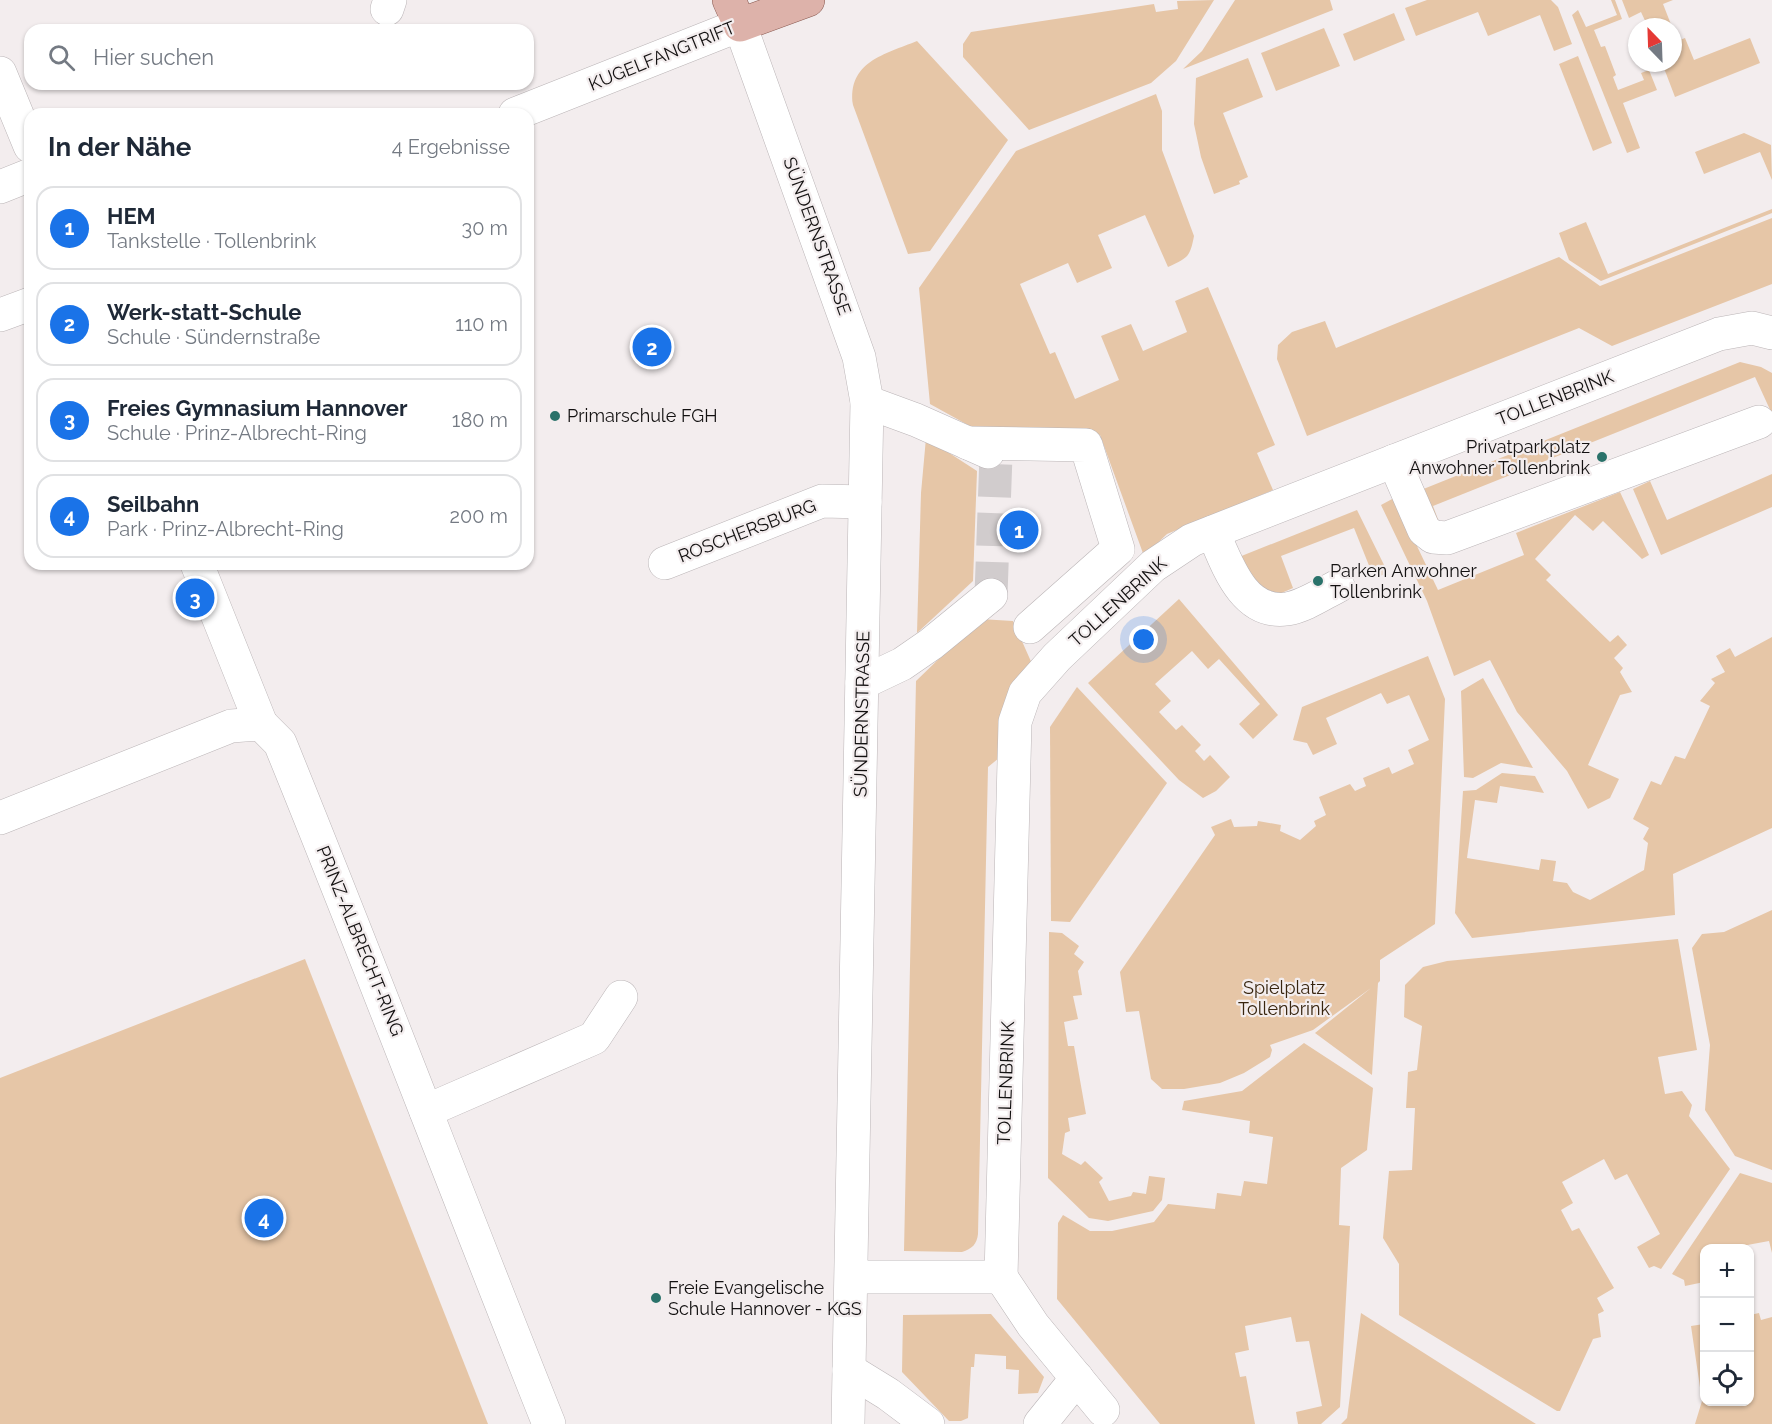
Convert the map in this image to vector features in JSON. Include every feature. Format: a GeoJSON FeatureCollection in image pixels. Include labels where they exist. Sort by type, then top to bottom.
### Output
{"type":"FeatureCollection","features":[{"type":"Feature","properties":{"kind":"main road","name":"KUGELFANGTRIFT"},"geometry":{"type":"LineString","coordinates":[[734,13],[808,0]]}},
{"type":"Feature","properties":{"kind":"street","name":"KUGELFANGTRIFT"},"geometry":{"type":"LineString","coordinates":[[529,108],[734,13]]}},
{"type":"Feature","properties":{"kind":"street","name":"SÜNDERNSTRASSE"},"geometry":{"type":"LineString","coordinates":[[734,13],[847,320],[859,357],[867,402],[848,1424]]}},
{"type":"Feature","properties":{"kind":"street"},"geometry":{"type":"LineString","coordinates":[[0,73],[24,131]]}},
{"type":"Feature","properties":{"kind":"street"},"geometry":{"type":"LineString","coordinates":[[0,187],[24,177]]}},
{"type":"Feature","properties":{"kind":"street"},"geometry":{"type":"LineString","coordinates":[[0,315],[24,306]]}},
{"type":"Feature","properties":{"kind":"street","name":"TOLLENBRINK"},"geometry":{"type":"LineString","coordinates":[[1001,1277],[1016,722],[1025,693],[1052,662],[1154,566],[1192,540],[1719,334],[1752,328],[1772,333]]}},
{"type":"Feature","properties":{"kind":"street"},"geometry":{"type":"LineString","coordinates":[[867,402],[916,420],[982,449],[1086,445],[1118,549],[1030,627]]}},
{"type":"Feature","properties":{"kind":"street"},"geometry":{"type":"LineString","coordinates":[[1394,461],[1424,530],[1433,537],[1447,538],[1759,422]]}},
{"type":"Feature","properties":{"kind":"street","name":"ROSCHERSBURG"},"geometry":{"type":"LineString","coordinates":[[665,563],[822,501],[866,502]]}},
{"type":"Feature","properties":{"kind":"street"},"geometry":{"type":"LineString","coordinates":[[1213,532],[1233,578],[1243,591],[1263,607],[1286,609],[1298,606],[1338,586]]}},
{"type":"Feature","properties":{"kind":"street"},"geometry":{"type":"LineString","coordinates":[[0,818],[231,726],[261,724],[199,570]]}},
{"type":"Feature","properties":{"kind":"street"},"geometry":{"type":"LineString","coordinates":[[862,683],[902,664],[932,644],[984,601],[1018,609],[1052,662]]}},
{"type":"Feature","properties":{"kind":"street","name":"PRINZ-ALBRECHT-RING"},"geometry":{"type":"LineString","coordinates":[[261,724],[280,743],[353,922],[549,1424]]}},
{"type":"Feature","properties":{"kind":"street"},"geometry":{"type":"LineString","coordinates":[[426,1111],[594,1038],[621,998]]}},
{"type":"Feature","properties":{"kind":"street"},"geometry":{"type":"LineString","coordinates":[[852,1277],[1001,1277],[1033,1325],[1110,1418]]}},
{"type":"Feature","properties":{"kind":"street"},"geometry":{"type":"LineString","coordinates":[[849,1370],[888,1394],[927,1424]]}},
{"type":"Feature","properties":{"kind":"street"},"geometry":{"type":"LineString","coordinates":[[1040,1424],[1077,1378]]}},
{"type":"Feature","properties":{"kind":"green space"},"geometry":{"type":"Polygon","coordinates":[[[1214,0],[1176,61],[1151,83],[1029,130],[963,57],[963,44],[971,32],[1154,4],[1156,12],[1178,9],[1177,1],[1214,0]]]}},
{"type":"Feature","properties":{"kind":"green space"},"geometry":{"type":"Polygon","coordinates":[[[1235,0],[1330,0],[1333,10],[1183,69],[1202,51],[1235,0]]]}},
{"type":"Feature","properties":{"kind":"green space"},"geometry":{"type":"Polygon","coordinates":[[[1427,0],[1551,0],[1558,7],[1572,44],[1554,51],[1540,15],[1488,36],[1478,12],[1416,36],[1405,8],[1427,0]]]}},
{"type":"Feature","properties":{"kind":"green space"},"geometry":{"type":"Polygon","coordinates":[[[1611,0],[1615,0],[1622,19],[1594,30],[1601,47],[1605,46],[1616,75],[1613,77],[1618,90],[1644,80],[1641,73],[1650,72],[1657,90],[1623,103],[1640,148],[1627,153],[1572,15],[1578,10],[1586,27],[1617,15],[1611,0]]]}},
{"type":"Feature","properties":{"kind":"green space"},"geometry":{"type":"Polygon","coordinates":[[[1622,0],[1673,0],[1663,4],[1668,18],[1644,18],[1641,12],[1629,18],[1622,0]]]}},
{"type":"Feature","properties":{"kind":"green space"},"geometry":{"type":"Polygon","coordinates":[[[1394,13],[1405,40],[1354,61],[1343,34],[1394,13]]]}},
{"type":"Feature","properties":{"kind":"green space"},"geometry":{"type":"Polygon","coordinates":[[[1324,28],[1340,66],[1276,91],[1261,53],[1324,28]]]}},
{"type":"Feature","properties":{"kind":"green space"},"geometry":{"type":"Polygon","coordinates":[[[1685,38],[1694,60],[1750,38],[1760,63],[1675,97],[1665,72],[1682,72],[1682,39],[1685,38]]]}},
{"type":"Feature","properties":{"kind":"green space"},"geometry":{"type":"Polygon","coordinates":[[[917,41],[1008,140],[930,251],[908,254],[853,105],[853,90],[862,69],[871,62],[917,41]]]}},
{"type":"Feature","properties":{"kind":"green space"},"geometry":{"type":"Polygon","coordinates":[[[1578,56],[1612,143],[1593,151],[1559,64],[1578,56]]]}},
{"type":"Feature","properties":{"kind":"green space"},"geometry":{"type":"Polygon","coordinates":[[[1248,58],[1263,97],[1223,113],[1248,177],[1239,181],[1240,184],[1214,194],[1201,157],[1194,124],[1196,78],[1248,58]]]}},
{"type":"Feature","properties":{"kind":"green space"},"geometry":{"type":"Polygon","coordinates":[[[1156,94],[1162,111],[1162,150],[1194,236],[1187,256],[1168,267],[1145,215],[1098,235],[1112,268],[1077,283],[1068,263],[1020,284],[1050,354],[1055,352],[1075,399],[1119,380],[1101,336],[1131,324],[1143,351],[1187,332],[1175,301],[1208,287],[1275,445],[1257,453],[1273,490],[1167,534],[1144,556],[1100,435],[977,430],[930,404],[919,288],[1016,151],[1156,94]]]}},
{"type":"Feature","properties":{"kind":"green space"},"geometry":{"type":"Polygon","coordinates":[[[1744,133],[1771,145],[1772,180],[1760,152],[1704,174],[1695,152],[1744,133]]]}},
{"type":"Feature","properties":{"kind":"green space"},"geometry":{"type":"Polygon","coordinates":[[[1772,209],[1772,213],[1601,281],[1569,260],[1559,233],[1586,222],[1608,274],[1772,209]]]}},
{"type":"Feature","properties":{"kind":"green space"},"geometry":{"type":"Polygon","coordinates":[[[1772,218],[1772,284],[1612,346],[1579,328],[1307,436],[1277,359],[1278,345],[1292,332],[1325,321],[1336,348],[1559,257],[1600,286],[1772,218]]]}},
{"type":"Feature","properties":{"kind":"green space"},"geometry":{"type":"Polygon","coordinates":[[[1740,362],[1761,367],[1772,373],[1772,414],[1755,377],[1433,506],[1442,530],[1416,492],[1740,362]]]}},
{"type":"Feature","properties":{"kind":"green space"},"geometry":{"type":"Polygon","coordinates":[[[926,438],[977,471],[973,581],[917,633],[921,493],[926,438]]]}},
{"type":"Feature","properties":{"kind":"green space"},"geometry":{"type":"Polygon","coordinates":[[[1772,474],[1772,507],[1661,555],[1633,489],[1650,481],[1667,520],[1772,474]]]}},
{"type":"Feature","properties":{"kind":"green space"},"geometry":{"type":"Polygon","coordinates":[[[1620,492],[1649,555],[1642,559],[1603,521],[1593,531],[1575,515],[1535,559],[1551,575],[1546,580],[1610,642],[1618,635],[1627,645],[1614,658],[1623,668],[1620,672],[1632,692],[1620,695],[1588,765],[1619,779],[1610,798],[1588,809],[1567,771],[1517,712],[1490,660],[1454,676],[1427,601],[1381,505],[1394,498],[1438,590],[1524,555],[1516,533],[1620,492]]]}},
{"type":"Feature","properties":{"kind":"green space"},"geometry":{"type":"Polygon","coordinates":[[[1357,510],[1388,573],[1374,578],[1354,528],[1281,556],[1293,588],[1270,598],[1234,559],[1357,510]]]}},
{"type":"Feature","properties":{"kind":"green space"},"geometry":{"type":"Polygon","coordinates":[[[1179,599],[1278,715],[1253,739],[1239,724],[1260,704],[1219,659],[1208,669],[1192,651],[1155,684],[1171,701],[1159,712],[1176,730],[1182,725],[1201,745],[1195,751],[1204,761],[1210,755],[1230,777],[1216,791],[1203,798],[1179,780],[1088,683],[1179,599]]]}},
{"type":"Feature","properties":{"kind":"green space"},"geometry":{"type":"Polygon","coordinates":[[[980,619],[1013,621],[1033,666],[999,758],[988,767],[978,1234],[973,1246],[962,1252],[904,1251],[916,681],[980,619]]]}},
{"type":"Feature","properties":{"kind":"green space"},"geometry":{"type":"Polygon","coordinates":[[[1772,637],[1772,828],[1673,874],[1675,915],[1472,938],[1455,913],[1463,791],[1476,790],[1502,773],[1535,776],[1544,793],[1500,786],[1497,803],[1475,800],[1467,858],[1539,870],[1541,859],[1556,861],[1553,881],[1567,883],[1573,892],[1590,900],[1644,870],[1648,843],[1643,839],[1649,828],[1633,819],[1651,781],[1661,785],[1675,756],[1685,759],[1710,706],[1700,701],[1715,683],[1711,679],[1725,672],[1716,656],[1730,648],[1735,657],[1772,637]]]}},
{"type":"Feature","properties":{"kind":"green space","name":"Spielplatz Tollenbrink"},"geometry":{"type":"Polygon","coordinates":[[[1428,656],[1445,699],[1435,924],[1380,960],[1372,1075],[1315,1033],[1371,988],[1313,1030],[1270,1045],[1272,1050],[1270,1057],[1244,1073],[1220,1083],[1184,1089],[1162,1089],[1151,1079],[1139,1011],[1126,1012],[1120,972],[1215,835],[1211,827],[1231,819],[1234,827],[1257,826],[1258,821],[1281,825],[1280,831],[1300,840],[1316,826],[1314,821],[1326,815],[1319,797],[1350,784],[1355,791],[1366,786],[1363,778],[1389,767],[1392,774],[1414,764],[1408,750],[1429,740],[1409,695],[1387,704],[1381,693],[1326,718],[1337,744],[1313,755],[1307,743],[1293,740],[1302,707],[1428,656]]]}},
{"type":"Feature","properties":{"kind":"green space"},"geometry":{"type":"Polygon","coordinates":[[[1483,678],[1533,768],[1501,763],[1473,778],[1464,777],[1461,691],[1483,678]]]}},
{"type":"Feature","properties":{"kind":"green space"},"geometry":{"type":"Polygon","coordinates":[[[1077,687],[1167,783],[1070,922],[1051,921],[1050,727],[1077,687]]]}},
{"type":"Feature","properties":{"kind":"green space"},"geometry":{"type":"Polygon","coordinates":[[[1772,910],[1772,1170],[1735,1156],[1705,1110],[1710,1045],[1692,948],[1702,934],[1724,932],[1772,910]]]}},
{"type":"Feature","properties":{"kind":"green space"},"geometry":{"type":"Polygon","coordinates":[[[1049,932],[1062,933],[1079,946],[1074,954],[1084,962],[1078,971],[1082,995],[1073,996],[1078,1019],[1064,1022],[1068,1046],[1074,1046],[1086,1114],[1068,1118],[1070,1131],[1065,1133],[1062,1154],[1081,1165],[1085,1161],[1103,1178],[1099,1182],[1109,1201],[1131,1196],[1133,1192],[1146,1194],[1149,1176],[1165,1178],[1162,1200],[1153,1211],[1108,1221],[1089,1218],[1048,1178],[1049,932]]]}},
{"type":"Feature","properties":{"kind":"green space"},"geometry":{"type":"Polygon","coordinates":[[[1678,939],[1697,1050],[1658,1057],[1665,1094],[1682,1091],[1692,1105],[1689,1116],[1730,1169],[1661,1269],[1654,1266],[1649,1268],[1637,1247],[1660,1234],[1627,1174],[1615,1180],[1604,1159],[1562,1182],[1573,1203],[1561,1210],[1572,1231],[1579,1228],[1614,1288],[1597,1298],[1604,1311],[1598,1314],[1601,1337],[1593,1339],[1560,1411],[1557,1411],[1399,1315],[1399,1264],[1383,1238],[1389,1171],[1412,1170],[1415,1108],[1406,1108],[1408,1072],[1417,1070],[1422,1026],[1404,1017],[1405,985],[1423,967],[1447,961],[1678,939]]]}},
{"type":"Feature","properties":{"kind":"green space"},"geometry":{"type":"Polygon","coordinates":[[[305,959],[488,1424],[0,1424],[0,1078],[305,959]]]}},
{"type":"Feature","properties":{"kind":"green space"},"geometry":{"type":"Polygon","coordinates":[[[1304,1043],[1373,1088],[1367,1150],[1341,1168],[1339,1225],[1350,1226],[1340,1407],[1321,1424],[1298,1424],[1296,1412],[1322,1406],[1309,1341],[1296,1342],[1291,1317],[1245,1326],[1249,1350],[1235,1353],[1240,1377],[1246,1376],[1255,1424],[1160,1424],[1057,1299],[1058,1223],[1063,1215],[1090,1231],[1112,1231],[1154,1222],[1168,1204],[1215,1209],[1217,1193],[1241,1196],[1244,1181],[1267,1184],[1273,1137],[1249,1133],[1250,1121],[1182,1110],[1184,1101],[1242,1091],[1304,1043]]]}},
{"type":"Feature","properties":{"kind":"green space"},"geometry":{"type":"Polygon","coordinates":[[[1740,1173],[1772,1183],[1772,1253],[1769,1241],[1753,1244],[1700,1244],[1700,1283],[1685,1286],[1684,1280],[1672,1274],[1740,1173]]]}},
{"type":"Feature","properties":{"kind":"green space"},"geometry":{"type":"Polygon","coordinates":[[[1361,1313],[1536,1424],[1341,1424],[1347,1418],[1361,1313]]]}},
{"type":"Feature","properties":{"kind":"green space"},"geometry":{"type":"Polygon","coordinates":[[[1759,1313],[1761,1320],[1772,1317],[1772,1424],[1695,1424],[1700,1406],[1754,1406],[1754,1314],[1759,1313]]]}},
{"type":"Feature","properties":{"kind":"green space"},"geometry":{"type":"Polygon","coordinates":[[[991,1314],[1044,1377],[1038,1393],[1018,1394],[1019,1370],[1006,1369],[1006,1356],[975,1354],[974,1367],[971,1367],[968,1418],[961,1421],[949,1421],[902,1372],[903,1315],[991,1314]]]}},
{"type":"Feature","properties":{"kind":"green space"},"geometry":{"type":"Polygon","coordinates":[[[1700,1325],[1700,1387],[1691,1326],[1700,1325]]]}},
{"type":"Feature","properties":{"kind":"tunnel"},"geometry":{"type":"LineString","coordinates":[[991,595],[996,455]]}},
{"type":"Feature","properties":{"kind":"place","name":"Werk-statt-Schule"},"geometry":{"type":"Point","coordinates":[652,347]}},
{"type":"Feature","properties":{"kind":"place","name":"Primarschule FGH"},"geometry":{"type":"Point","coordinates":[555,416]}},
{"type":"Feature","properties":{"kind":"place","name":"Privatparkplatz Anwohner Tollenbrink"},"geometry":{"type":"Point","coordinates":[1602,457]}},
{"type":"Feature","properties":{"kind":"place","name":"HEM"},"geometry":{"type":"Point","coordinates":[1019,530]}},
{"type":"Feature","properties":{"kind":"place","name":"Parken Anwohner Tollenbrink"},"geometry":{"type":"Point","coordinates":[1318,581]}},
{"type":"Feature","properties":{"kind":"place","name":"Freies Gymnasium Hannover"},"geometry":{"type":"Point","coordinates":[195,598]}},
{"type":"Feature","properties":{"kind":"place","name":"Seilbahn"},"geometry":{"type":"Point","coordinates":[264,1218]}},
{"type":"Feature","properties":{"kind":"place","name":"Freie Evangelische Schule Hannover - KGS"},"geometry":{"type":"Point","coordinates":[656,1298]}}]}
